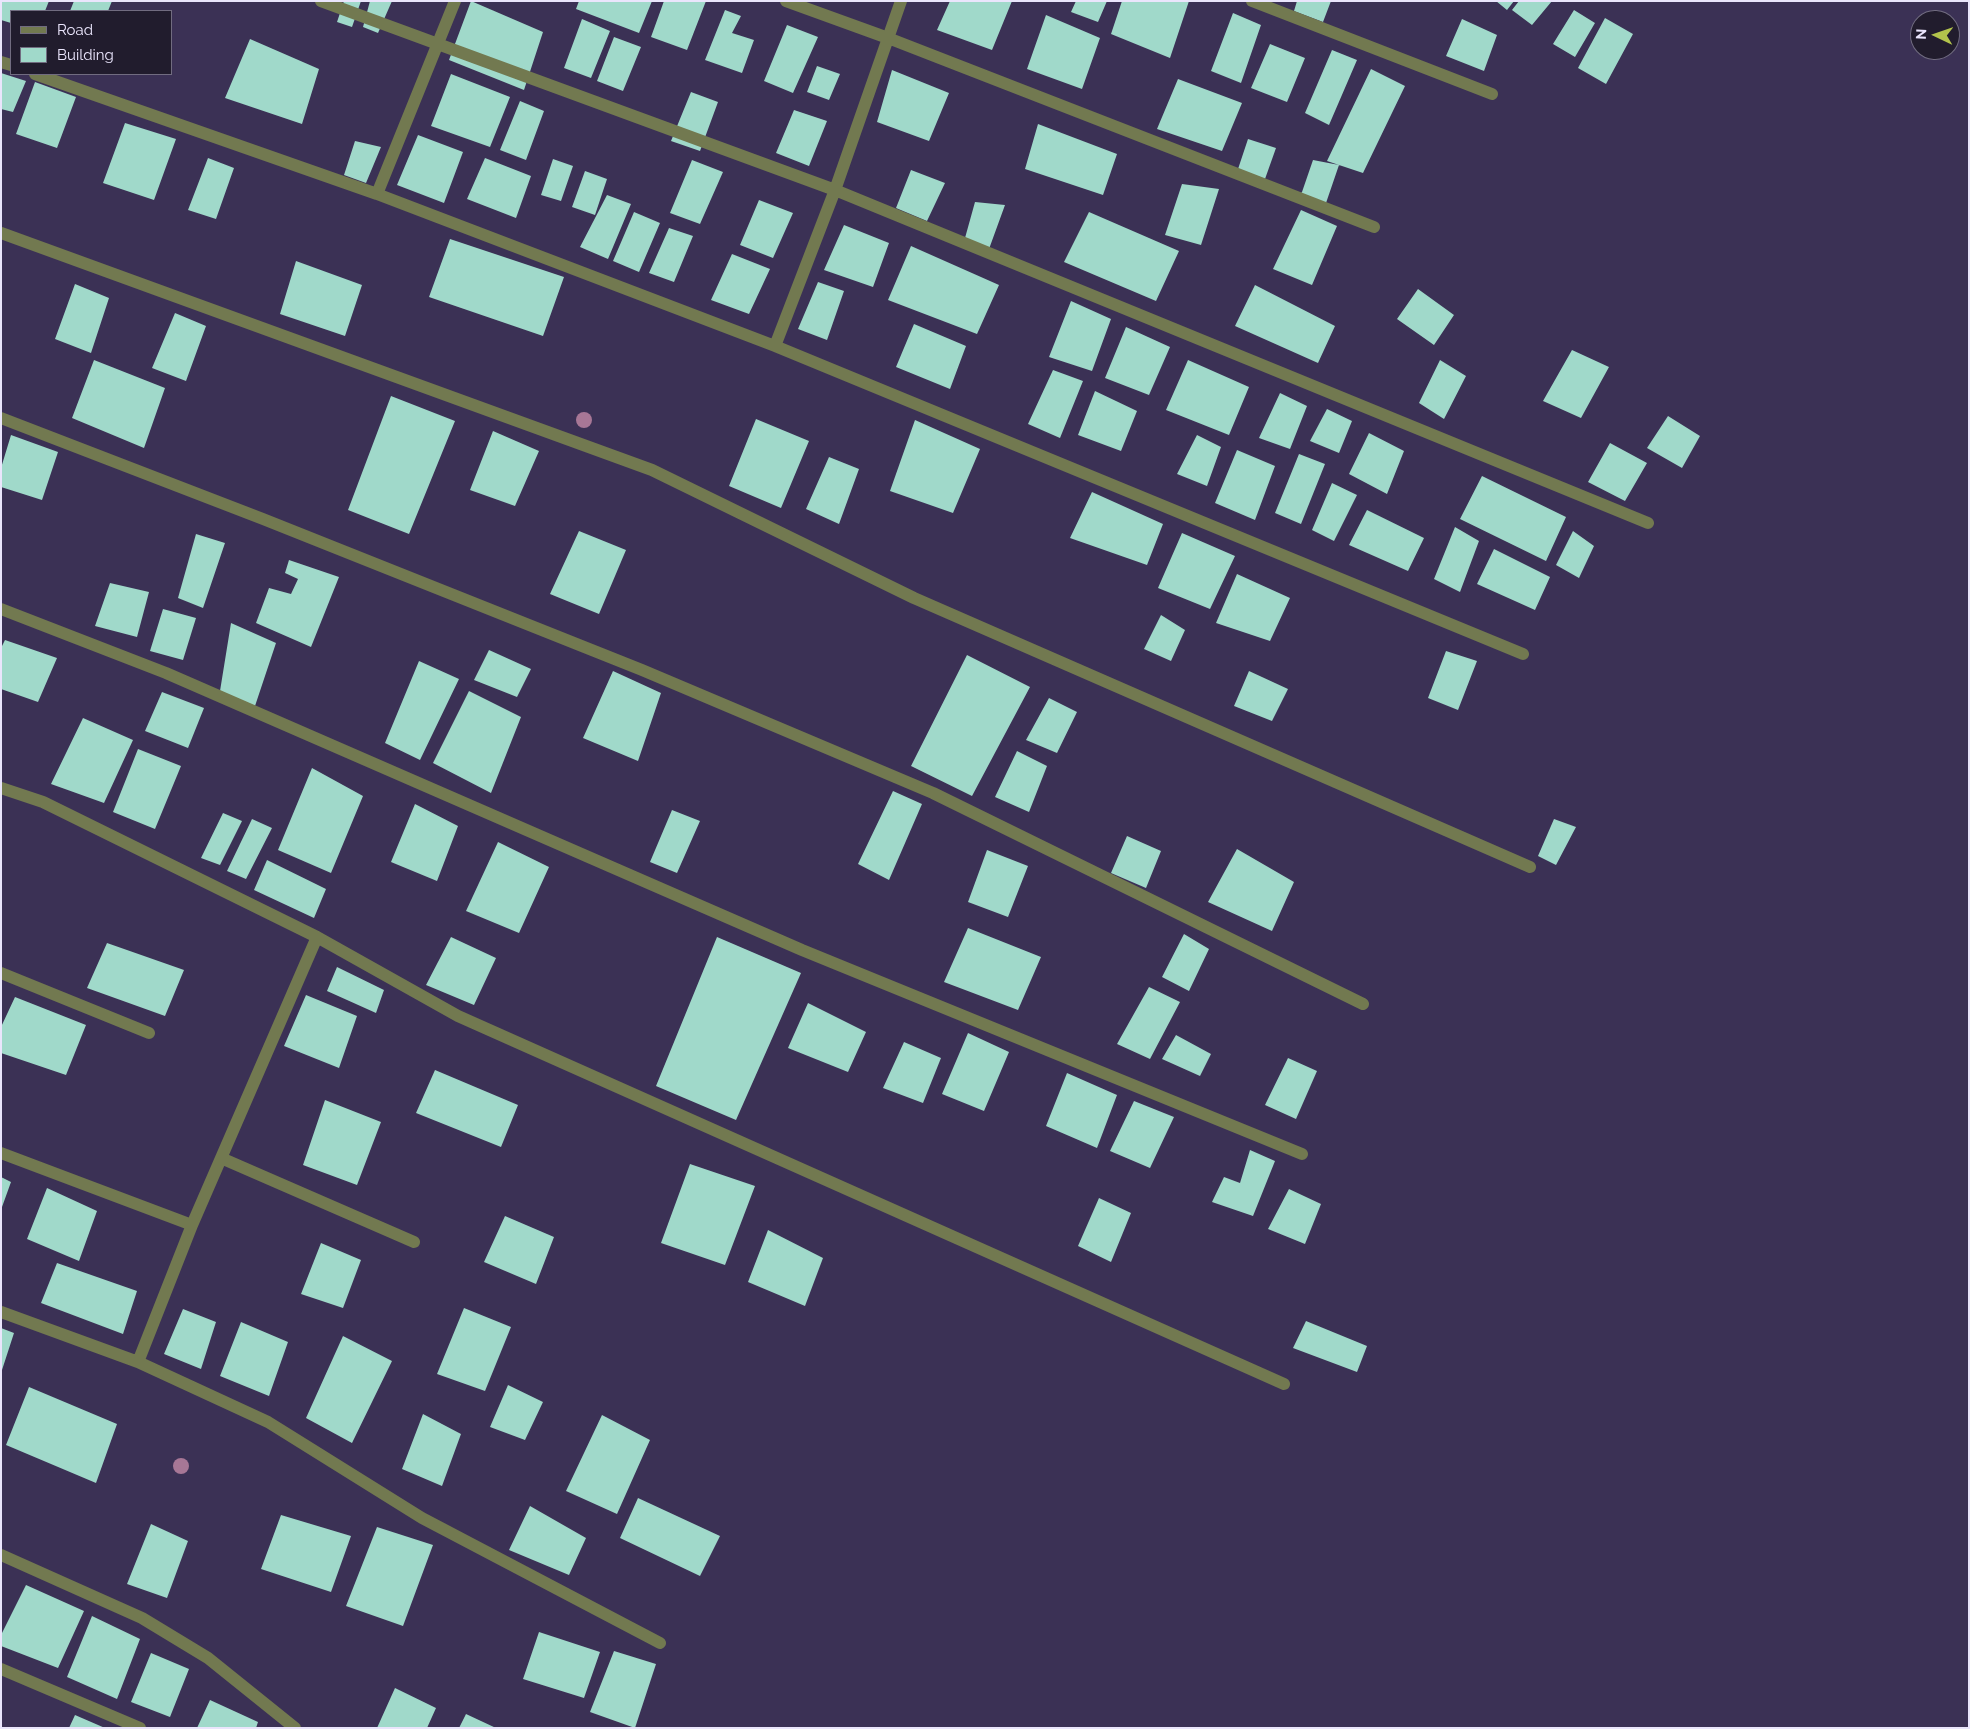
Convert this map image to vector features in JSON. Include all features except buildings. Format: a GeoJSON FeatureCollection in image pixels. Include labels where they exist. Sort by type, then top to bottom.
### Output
{"type":"FeatureCollection","features":[{"type":"Feature","properties":{"kind":"street"},"geometry":{"type":"LineString","coordinates":[[321,1],[835,190],[1648,523]]}},
{"type":"Feature","properties":{"kind":"street"},"geometry":{"type":"LineString","coordinates":[[377,194],[454,1]]}},
{"type":"Feature","properties":{"kind":"street"},"geometry":{"type":"LineString","coordinates":[[786,1],[888,38],[1374,227]]}},
{"type":"Feature","properties":{"kind":"street"},"geometry":{"type":"LineString","coordinates":[[774,346],[835,190],[902,1]]}},
{"type":"Feature","properties":{"kind":"street"},"geometry":{"type":"LineString","coordinates":[[1252,1],[1492,94]]}},
{"type":"Feature","properties":{"kind":"street"},"geometry":{"type":"LineString","coordinates":[[39,75],[377,194],[774,346],[1523,654]]}},
{"type":"Feature","properties":{"kind":"street"},"geometry":{"type":"LineString","coordinates":[[1,233],[652,470],[914,598],[1530,867]]}},
{"type":"Feature","properties":{"kind":"street"},"geometry":{"type":"LineString","coordinates":[[1,418],[263,519],[623,663],[933,794],[1363,1004]]}},
{"type":"Feature","properties":{"kind":"street"},"geometry":{"type":"LineString","coordinates":[[1,609],[166,673],[802,950],[1302,1154]]}},
{"type":"Feature","properties":{"kind":"street"},"geometry":{"type":"LineString","coordinates":[[1,788],[43,802],[316,937],[458,1016],[1284,1384]]}},
{"type":"Feature","properties":{"kind":"street"},"geometry":{"type":"LineString","coordinates":[[138,1362],[192,1225],[316,937]]}},
{"type":"Feature","properties":{"kind":"street"},"geometry":{"type":"LineString","coordinates":[[1,973],[149,1033]]}},
{"type":"Feature","properties":{"kind":"street"},"geometry":{"type":"LineString","coordinates":[[1,1153],[192,1225]]}},
{"type":"Feature","properties":{"kind":"street"},"geometry":{"type":"LineString","coordinates":[[221,1158],[414,1242]]}},
{"type":"Feature","properties":{"kind":"street"},"geometry":{"type":"LineString","coordinates":[[1,1312],[138,1362],[268,1422],[422,1518],[660,1643]]}},
{"type":"Feature","properties":{"kind":"street"},"geometry":{"type":"LineString","coordinates":[[1,1556],[142,1618],[208,1658],[295,1728]]}},
{"type":"Feature","properties":{"kind":"street"},"geometry":{"type":"LineString","coordinates":[[1,1668],[140,1728]]}}]}
